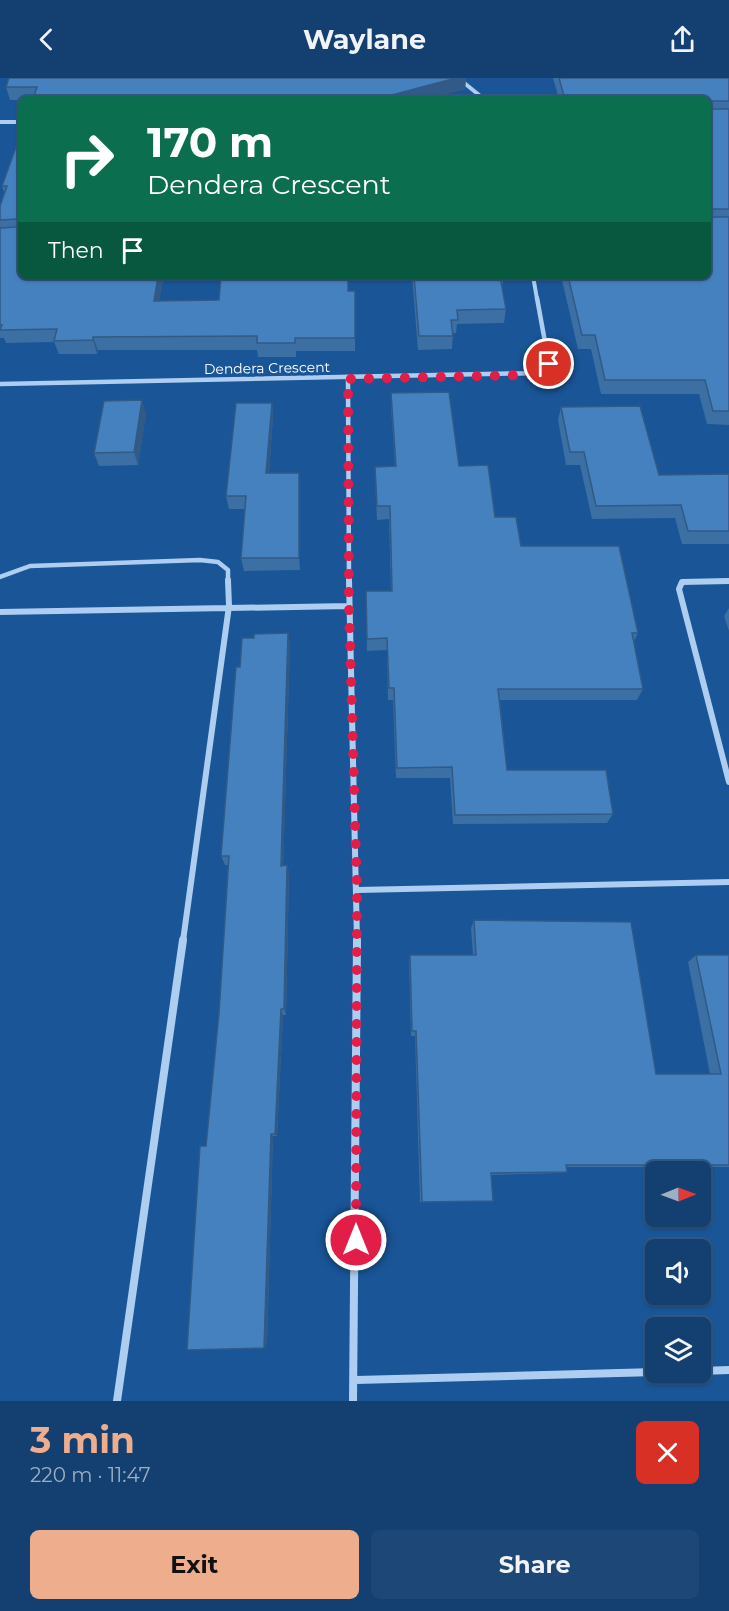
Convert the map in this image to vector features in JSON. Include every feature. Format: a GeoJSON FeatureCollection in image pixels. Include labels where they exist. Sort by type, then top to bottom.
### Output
{"type":"FeatureCollection","features":[{"type":"Feature","properties":{"kind":"street"},"geometry":{"type":"LineString","coordinates":[[458,78],[480,96]]}},
{"type":"Feature","properties":{"kind":"street"},"geometry":{"type":"LineString","coordinates":[[0,122],[18,122]]}},
{"type":"Feature","properties":{"kind":"street","name":"Dendera Crescent"},"geometry":{"type":"LineString","coordinates":[[0,384],[529,375],[544,372],[549,364],[534,279]]}},
{"type":"Feature","properties":{"kind":"street"},"geometry":{"type":"LineString","coordinates":[[348,379],[349,606],[357,890],[356,1380],[353,1401]]}},
{"type":"Feature","properties":{"kind":"street"},"geometry":{"type":"LineString","coordinates":[[0,576],[30,566],[210,560],[227,567],[229,606],[117,1401]]}},
{"type":"Feature","properties":{"kind":"street"},"geometry":{"type":"LineString","coordinates":[[729,580],[688,580],[682,582],[679,589],[729,782]]}},
{"type":"Feature","properties":{"kind":"street"},"geometry":{"type":"LineString","coordinates":[[0,612],[229,606],[349,606]]}},
{"type":"Feature","properties":{"kind":"street"},"geometry":{"type":"LineString","coordinates":[[357,890],[729,882]]}},
{"type":"Feature","properties":{"kind":"street"},"geometry":{"type":"LineString","coordinates":[[711,1371],[729,1370]]}},
{"type":"Feature","properties":{"kind":"street"},"geometry":{"type":"LineString","coordinates":[[356,1380],[645,1372]]}},
{"type":"Feature","properties":{"kind":"building"},"geometry":{"type":"Polygon","coordinates":[[[9,78],[456,78],[388,96],[34,96],[37,87],[6,87],[9,78]]]}},
{"type":"Feature","properties":{"kind":"building"},"geometry":{"type":"Polygon","coordinates":[[[559,78],[729,78],[729,101],[711,102],[711,96],[564,96],[559,78]]]}},
{"type":"Feature","properties":{"kind":"building"},"geometry":{"type":"Polygon","coordinates":[[[711,108],[729,109],[729,209],[711,210],[711,108]]]}},
{"type":"Feature","properties":{"kind":"building"},"geometry":{"type":"Polygon","coordinates":[[[18,141],[18,221],[17,219],[0,220],[0,206],[7,186],[2,186],[18,141]]]}},
{"type":"Feature","properties":{"kind":"building"},"geometry":{"type":"Polygon","coordinates":[[[711,215],[729,217],[729,411],[713,411],[705,380],[605,380],[595,335],[582,335],[569,279],[711,279],[711,215]]]}},
{"type":"Feature","properties":{"kind":"building"},"geometry":{"type":"Polygon","coordinates":[[[18,226],[18,279],[158,279],[154,301],[219,300],[221,279],[348,279],[348,291],[355,291],[355,338],[295,338],[295,343],[257,343],[257,336],[93,337],[93,340],[54,341],[57,329],[0,330],[2,325],[0,325],[0,228],[18,226]]]}},
{"type":"Feature","properties":{"kind":"building"},"geometry":{"type":"Polygon","coordinates":[[[414,279],[501,279],[506,309],[457,310],[458,320],[451,320],[453,336],[419,336],[414,279]]]}},
{"type":"Feature","properties":{"kind":"building"},"geometry":{"type":"Polygon","coordinates":[[[449,392],[459,466],[488,465],[495,517],[516,517],[521,546],[619,546],[638,633],[632,633],[643,689],[498,689],[507,770],[606,770],[613,814],[455,815],[452,767],[397,768],[394,688],[389,688],[387,638],[367,639],[366,591],[392,591],[390,506],[377,506],[375,467],[396,466],[391,393],[449,392]]]}},
{"type":"Feature","properties":{"kind":"building"},"geometry":{"type":"Polygon","coordinates":[[[142,400],[134,452],[94,453],[104,401],[142,400]]]}},
{"type":"Feature","properties":{"kind":"building"},"geometry":{"type":"Polygon","coordinates":[[[236,403],[272,403],[266,473],[299,473],[299,558],[241,558],[246,496],[226,496],[236,403]]]}},
{"type":"Feature","properties":{"kind":"building"},"geometry":{"type":"Polygon","coordinates":[[[640,406],[659,475],[729,474],[729,531],[688,531],[681,505],[596,506],[584,452],[570,452],[561,407],[640,406]]]}},
{"type":"Feature","properties":{"kind":"building"},"geometry":{"type":"Polygon","coordinates":[[[288,633],[281,866],[287,865],[284,1009],[281,1009],[275,1134],[271,1134],[264,1348],[187,1350],[200,1146],[206,1146],[219,1013],[229,856],[221,856],[236,667],[240,667],[242,638],[254,638],[254,634],[288,633]]]}},
{"type":"Feature","properties":{"kind":"building"},"geometry":{"type":"Polygon","coordinates":[[[474,920],[631,922],[656,1074],[721,1074],[696,955],[729,955],[729,1165],[711,1165],[711,1161],[645,1161],[645,1165],[566,1165],[567,1172],[491,1173],[493,1201],[422,1202],[416,1031],[412,1031],[410,955],[476,955],[474,920]]]}},
{"type":"Feature","properties":{"kind":"route"},"geometry":{"type":"LineString","coordinates":[[356,1240],[357,890],[349,606],[348,379],[529,375],[544,372],[549,364]]}}]}
